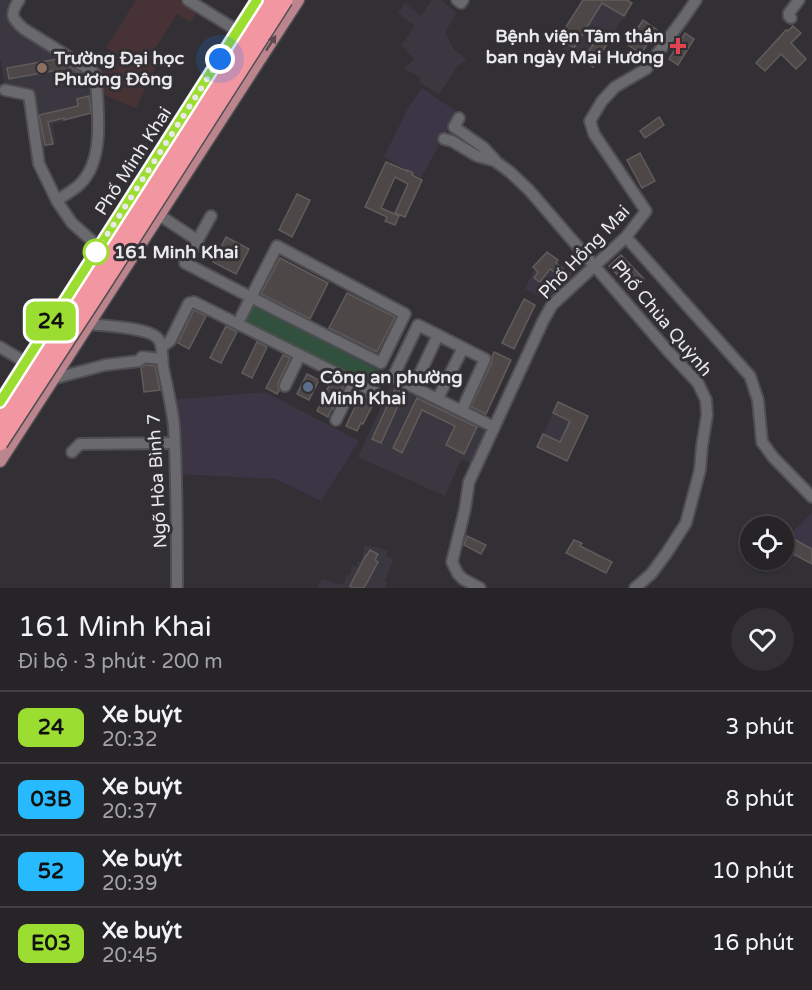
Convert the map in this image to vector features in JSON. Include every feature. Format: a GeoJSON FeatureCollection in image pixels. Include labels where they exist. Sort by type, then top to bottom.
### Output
{"type":"FeatureCollection","features":[{"type":"Feature","properties":{"kind":"highway"},"geometry":{"type":"LineString","coordinates":[[0,422],[104,264],[272,0]]}},
{"type":"Feature","properties":{"kind":"highway"},"geometry":{"type":"LineString","coordinates":[[0,443],[285,0]]}},
{"type":"Feature","properties":{"kind":"main road","name":"Phố Minh Khai"},"geometry":{"type":"LineString","coordinates":[[0,402],[257,0]]}},
{"type":"Feature","properties":{"kind":"main road"},"geometry":{"type":"LineString","coordinates":[[0,461],[298,0]]}},
{"type":"Feature","properties":{"kind":"main road"},"geometry":{"type":"LineString","coordinates":[[180,121],[182,130],[189,139],[200,142],[209,138]]}},
{"type":"Feature","properties":{"kind":"main road"},"geometry":{"type":"LineString","coordinates":[[150,169],[161,165],[173,168],[178,176],[178,186]]}},
{"type":"Feature","properties":{"kind":"street"},"geometry":{"type":"LineString","coordinates":[[19,0],[13,10],[13,17],[17,23],[96,75],[98,135],[94,161],[80,184],[57,201]]}},
{"type":"Feature","properties":{"kind":"street"},"geometry":{"type":"LineString","coordinates":[[188,0],[238,31]]}},
{"type":"Feature","properties":{"kind":"street"},"geometry":{"type":"LineString","coordinates":[[457,0],[461,3],[463,0]]}},
{"type":"Feature","properties":{"kind":"street","name":"Phố Hồng Mai"},"geometry":{"type":"LineString","coordinates":[[480,588],[463,579],[452,562],[469,482],[552,305],[626,237],[646,211],[594,134],[590,121],[602,101],[615,87],[646,69],[696,0]]}},
{"type":"Feature","properties":{"kind":"street"},"geometry":{"type":"LineString","coordinates":[[791,18],[789,13],[799,0]]}},
{"type":"Feature","properties":{"kind":"street"},"geometry":{"type":"LineString","coordinates":[[5,90],[29,95],[39,164],[57,201],[72,223],[99,247]]}},
{"type":"Feature","properties":{"kind":"street"},"geometry":{"type":"LineString","coordinates":[[459,118],[454,127],[483,147],[495,161]]}},
{"type":"Feature","properties":{"kind":"street"},"geometry":{"type":"LineString","coordinates":[[444,139],[452,141],[477,156],[495,161]]}},
{"type":"Feature","properties":{"kind":"street","name":"Phố Chùa Quỳnh"},"geometry":{"type":"LineString","coordinates":[[495,161],[529,190],[698,383],[706,400],[707,415],[700,470],[686,523],[651,574],[635,588]]}},
{"type":"Feature","properties":{"kind":"street"},"geometry":{"type":"LineString","coordinates":[[159,215],[197,240]]}},
{"type":"Feature","properties":{"kind":"street"},"geometry":{"type":"LineString","coordinates":[[211,216],[185,263],[251,297],[381,363],[405,314],[277,246],[251,297],[241,316]]}},
{"type":"Feature","properties":{"kind":"street"},"geometry":{"type":"LineString","coordinates":[[626,237],[750,376],[758,400],[762,442],[773,457],[812,497]]}},
{"type":"Feature","properties":{"kind":"street"},"geometry":{"type":"LineString","coordinates":[[88,324],[147,332],[158,338],[161,345],[166,344],[170,341],[189,303],[194,302],[376,393]]}},
{"type":"Feature","properties":{"kind":"street"},"geometry":{"type":"LineString","coordinates":[[462,410],[485,358],[418,326],[393,377],[494,427]]}},
{"type":"Feature","properties":{"kind":"street"},"geometry":{"type":"LineString","coordinates":[[414,387],[438,335]]}},
{"type":"Feature","properties":{"kind":"street","name":"Ngõ Hòa Bình 7"},"geometry":{"type":"LineString","coordinates":[[161,345],[174,424],[177,480],[177,588]]}},
{"type":"Feature","properties":{"kind":"street"},"geometry":{"type":"LineString","coordinates":[[0,347],[25,362]]}},
{"type":"Feature","properties":{"kind":"street"},"geometry":{"type":"LineString","coordinates":[[438,398],[463,348]]}},
{"type":"Feature","properties":{"kind":"street"},"geometry":{"type":"LineString","coordinates":[[285,386],[300,356]]}},
{"type":"Feature","properties":{"kind":"street"},"geometry":{"type":"LineString","coordinates":[[52,379],[105,365],[139,362],[142,357],[162,358]]}},
{"type":"Feature","properties":{"kind":"street"},"geometry":{"type":"LineString","coordinates":[[336,420],[354,384]]}},
{"type":"Feature","properties":{"kind":"street"},"geometry":{"type":"LineString","coordinates":[[72,452],[80,444],[174,443]]}},
{"type":"Feature","properties":{"kind":"shaded area","name":"Trường Đại học Phương Đông"},"geometry":{"type":"Polygon","coordinates":[[[0,0],[16,0],[11,17],[92,75],[93,114],[53,124],[56,144],[39,149],[32,97],[5,89],[0,60],[0,0]]]}},
{"type":"Feature","properties":{"kind":"shaded area"},"geometry":{"type":"Polygon","coordinates":[[[136,0],[179,0],[198,11],[190,22],[177,14],[152,53],[160,57],[136,108],[97,92],[98,80],[114,52],[106,48],[136,0]]]}},
{"type":"Feature","properties":{"kind":"shaded area"},"geometry":{"type":"Polygon","coordinates":[[[432,0],[441,0],[457,13],[445,32],[454,50],[466,60],[457,67],[439,94],[419,82],[421,78],[404,69],[414,59],[401,45],[415,26],[398,13],[405,3],[421,16],[432,0]]]}},
{"type":"Feature","properties":{"kind":"shaded area"},"geometry":{"type":"Polygon","coordinates":[[[583,0],[627,0],[632,3],[593,67],[556,44],[583,0]]]}},
{"type":"Feature","properties":{"kind":"shaded area"},"geometry":{"type":"Polygon","coordinates":[[[422,88],[457,112],[421,178],[384,157],[409,106],[422,88]]]}},
{"type":"Feature","properties":{"kind":"shaded area"},"geometry":{"type":"Polygon","coordinates":[[[547,252],[558,260],[556,263],[574,278],[553,297],[545,299],[525,289],[533,267],[547,252]]]}},
{"type":"Feature","properties":{"kind":"shaded area"},"geometry":{"type":"Polygon","coordinates":[[[391,385],[488,429],[472,464],[461,459],[445,496],[358,457],[391,385]]]}},
{"type":"Feature","properties":{"kind":"shaded area"},"geometry":{"type":"Polygon","coordinates":[[[265,392],[359,441],[321,501],[276,479],[178,474],[171,400],[265,392]]]}},
{"type":"Feature","properties":{"kind":"shaded area"},"geometry":{"type":"Polygon","coordinates":[[[558,402],[588,416],[567,461],[537,447],[558,402]]]}},
{"type":"Feature","properties":{"kind":"shaded area"},"geometry":{"type":"Polygon","coordinates":[[[812,513],[812,565],[794,557],[794,530],[812,513]]]}},
{"type":"Feature","properties":{"kind":"shaded area"},"geometry":{"type":"Polygon","coordinates":[[[364,545],[388,550],[386,556],[393,559],[385,581],[388,582],[385,588],[317,588],[322,579],[343,585],[347,575],[351,574],[351,566],[357,566],[357,561],[360,562],[364,545]]]}},
{"type":"Feature","properties":{"kind":"green space"},"geometry":{"type":"Polygon","coordinates":[[[254,305],[384,373],[376,390],[245,323],[254,305]]]}},
{"type":"Feature","properties":{"kind":"building"},"geometry":{"type":"Polygon","coordinates":[[[583,0],[627,0],[632,3],[624,16],[602,3],[574,48],[559,38],[583,0]]]}},
{"type":"Feature","properties":{"kind":"building"},"geometry":{"type":"Polygon","coordinates":[[[643,20],[657,30],[639,53],[627,44],[643,20]]]}},
{"type":"Feature","properties":{"kind":"building"},"geometry":{"type":"Polygon","coordinates":[[[793,26],[801,33],[791,43],[806,59],[796,69],[781,54],[765,71],[756,63],[786,30],[788,31],[793,26]]]}},
{"type":"Feature","properties":{"kind":"building"},"geometry":{"type":"Polygon","coordinates":[[[600,33],[610,39],[593,67],[583,61],[600,33]]]}},
{"type":"Feature","properties":{"kind":"building"},"geometry":{"type":"Polygon","coordinates":[[[685,33],[694,39],[678,65],[669,59],[685,33]]]}},
{"type":"Feature","properties":{"kind":"building"},"geometry":{"type":"Polygon","coordinates":[[[57,59],[89,78],[84,87],[58,70],[9,79],[7,68],[57,59]]]}},
{"type":"Feature","properties":{"kind":"building"},"geometry":{"type":"Polygon","coordinates":[[[89,96],[91,113],[48,122],[53,144],[45,145],[39,115],[78,106],[77,99],[89,96]]]}},
{"type":"Feature","properties":{"kind":"building"},"geometry":{"type":"Polygon","coordinates":[[[659,117],[664,125],[645,138],[640,131],[659,117]]]}},
{"type":"Feature","properties":{"kind":"building"},"geometry":{"type":"Polygon","coordinates":[[[640,153],[655,181],[642,188],[627,160],[640,153]]]}},
{"type":"Feature","properties":{"kind":"building"},"geometry":{"type":"Polygon","coordinates":[[[386,162],[413,173],[412,175],[422,180],[405,217],[395,213],[408,184],[395,177],[381,208],[399,216],[395,225],[385,221],[387,217],[365,207],[386,162]]]}},
{"type":"Feature","properties":{"kind":"building"},"geometry":{"type":"Polygon","coordinates":[[[297,194],[310,200],[292,237],[279,230],[297,194]]]}},
{"type":"Feature","properties":{"kind":"building"},"geometry":{"type":"Polygon","coordinates":[[[226,237],[249,249],[236,274],[213,262],[226,237]]]}},
{"type":"Feature","properties":{"kind":"building"},"geometry":{"type":"Polygon","coordinates":[[[547,252],[558,260],[556,263],[570,274],[565,281],[550,269],[540,282],[534,278],[538,272],[533,267],[547,252]]]}},
{"type":"Feature","properties":{"kind":"building"},"geometry":{"type":"Polygon","coordinates":[[[621,255],[644,279],[632,290],[609,266],[621,255]]]}},
{"type":"Feature","properties":{"kind":"building"},"geometry":{"type":"Polygon","coordinates":[[[280,258],[328,283],[310,319],[261,294],[280,258]]]}},
{"type":"Feature","properties":{"kind":"building"},"geometry":{"type":"Polygon","coordinates":[[[347,293],[395,317],[377,352],[329,328],[347,293]]]}},
{"type":"Feature","properties":{"kind":"building"},"geometry":{"type":"Polygon","coordinates":[[[524,299],[535,305],[514,349],[502,343],[524,299]]]}},
{"type":"Feature","properties":{"kind":"building"},"geometry":{"type":"Polygon","coordinates":[[[194,310],[206,316],[189,349],[178,343],[194,310]]]}},
{"type":"Feature","properties":{"kind":"building"},"geometry":{"type":"Polygon","coordinates":[[[226,326],[237,332],[221,363],[210,358],[226,326]]]}},
{"type":"Feature","properties":{"kind":"building"},"geometry":{"type":"Polygon","coordinates":[[[257,342],[267,347],[252,378],[242,373],[257,342]]]}},
{"type":"Feature","properties":{"kind":"building"},"geometry":{"type":"Polygon","coordinates":[[[494,352],[511,360],[486,414],[471,407],[492,362],[494,352]]]}},
{"type":"Feature","properties":{"kind":"building"},"geometry":{"type":"Polygon","coordinates":[[[283,355],[290,358],[278,383],[277,394],[266,388],[283,355]]]}},
{"type":"Feature","properties":{"kind":"building"},"geometry":{"type":"Polygon","coordinates":[[[145,365],[155,366],[160,390],[144,392],[141,368],[145,365]]]}},
{"type":"Feature","properties":{"kind":"building","name":"Công an phường Minh Khai"},"geometry":{"type":"Polygon","coordinates":[[[307,374],[319,380],[309,400],[297,394],[307,374]]]}},
{"type":"Feature","properties":{"kind":"building"},"geometry":{"type":"Polygon","coordinates":[[[332,379],[344,385],[328,417],[317,411],[332,379]]]}},
{"type":"Feature","properties":{"kind":"building"},"geometry":{"type":"Polygon","coordinates":[[[395,389],[404,393],[381,443],[372,439],[395,389]]]}},
{"type":"Feature","properties":{"kind":"building"},"geometry":{"type":"Polygon","coordinates":[[[361,394],[373,400],[363,424],[361,423],[357,431],[346,426],[361,394]]]}},
{"type":"Feature","properties":{"kind":"building"},"geometry":{"type":"Polygon","coordinates":[[[417,398],[477,427],[464,454],[446,445],[455,426],[422,410],[402,453],[393,448],[417,398]]]}},
{"type":"Feature","properties":{"kind":"building"},"geometry":{"type":"Polygon","coordinates":[[[558,402],[588,416],[567,461],[537,447],[543,434],[560,442],[570,421],[553,413],[558,402]]]}},
{"type":"Feature","properties":{"kind":"building"},"geometry":{"type":"Polygon","coordinates":[[[467,536],[486,545],[481,554],[464,545],[467,536]]]}},
{"type":"Feature","properties":{"kind":"building"},"geometry":{"type":"Polygon","coordinates":[[[794,539],[812,549],[812,564],[794,554],[794,539]]]}},
{"type":"Feature","properties":{"kind":"building"},"geometry":{"type":"Polygon","coordinates":[[[574,540],[582,543],[580,546],[612,562],[606,573],[566,553],[574,540]]]}},
{"type":"Feature","properties":{"kind":"building"},"geometry":{"type":"Polygon","coordinates":[[[370,550],[378,554],[375,560],[378,562],[364,588],[353,588],[350,586],[370,550]]]}},
{"type":"Feature","properties":{"kind":"bus line","name":"24"},"geometry":{"type":"LineString","coordinates":[[0,402],[257,0]]}},
{"type":"Feature","properties":{"kind":"place","name":"Bệnh viện Tâm thần ban ngày Mai Hương"},"geometry":{"type":"Point","coordinates":[678,46]}},
{"type":"Feature","properties":{"kind":"place","name":"Trường Đại học Phương Đông"},"geometry":{"type":"Point","coordinates":[42,68]}},
{"type":"Feature","properties":{"kind":"place","name":"161 Minh Khai"},"geometry":{"type":"Point","coordinates":[96,252]}},
{"type":"Feature","properties":{"kind":"place","name":"Công an phường Minh Khai"},"geometry":{"type":"Point","coordinates":[308,387]}},
{"type":"Feature","properties":{"kind":"route"},"geometry":{"type":"LineString","coordinates":[[96,252],[220,59]]}}]}
